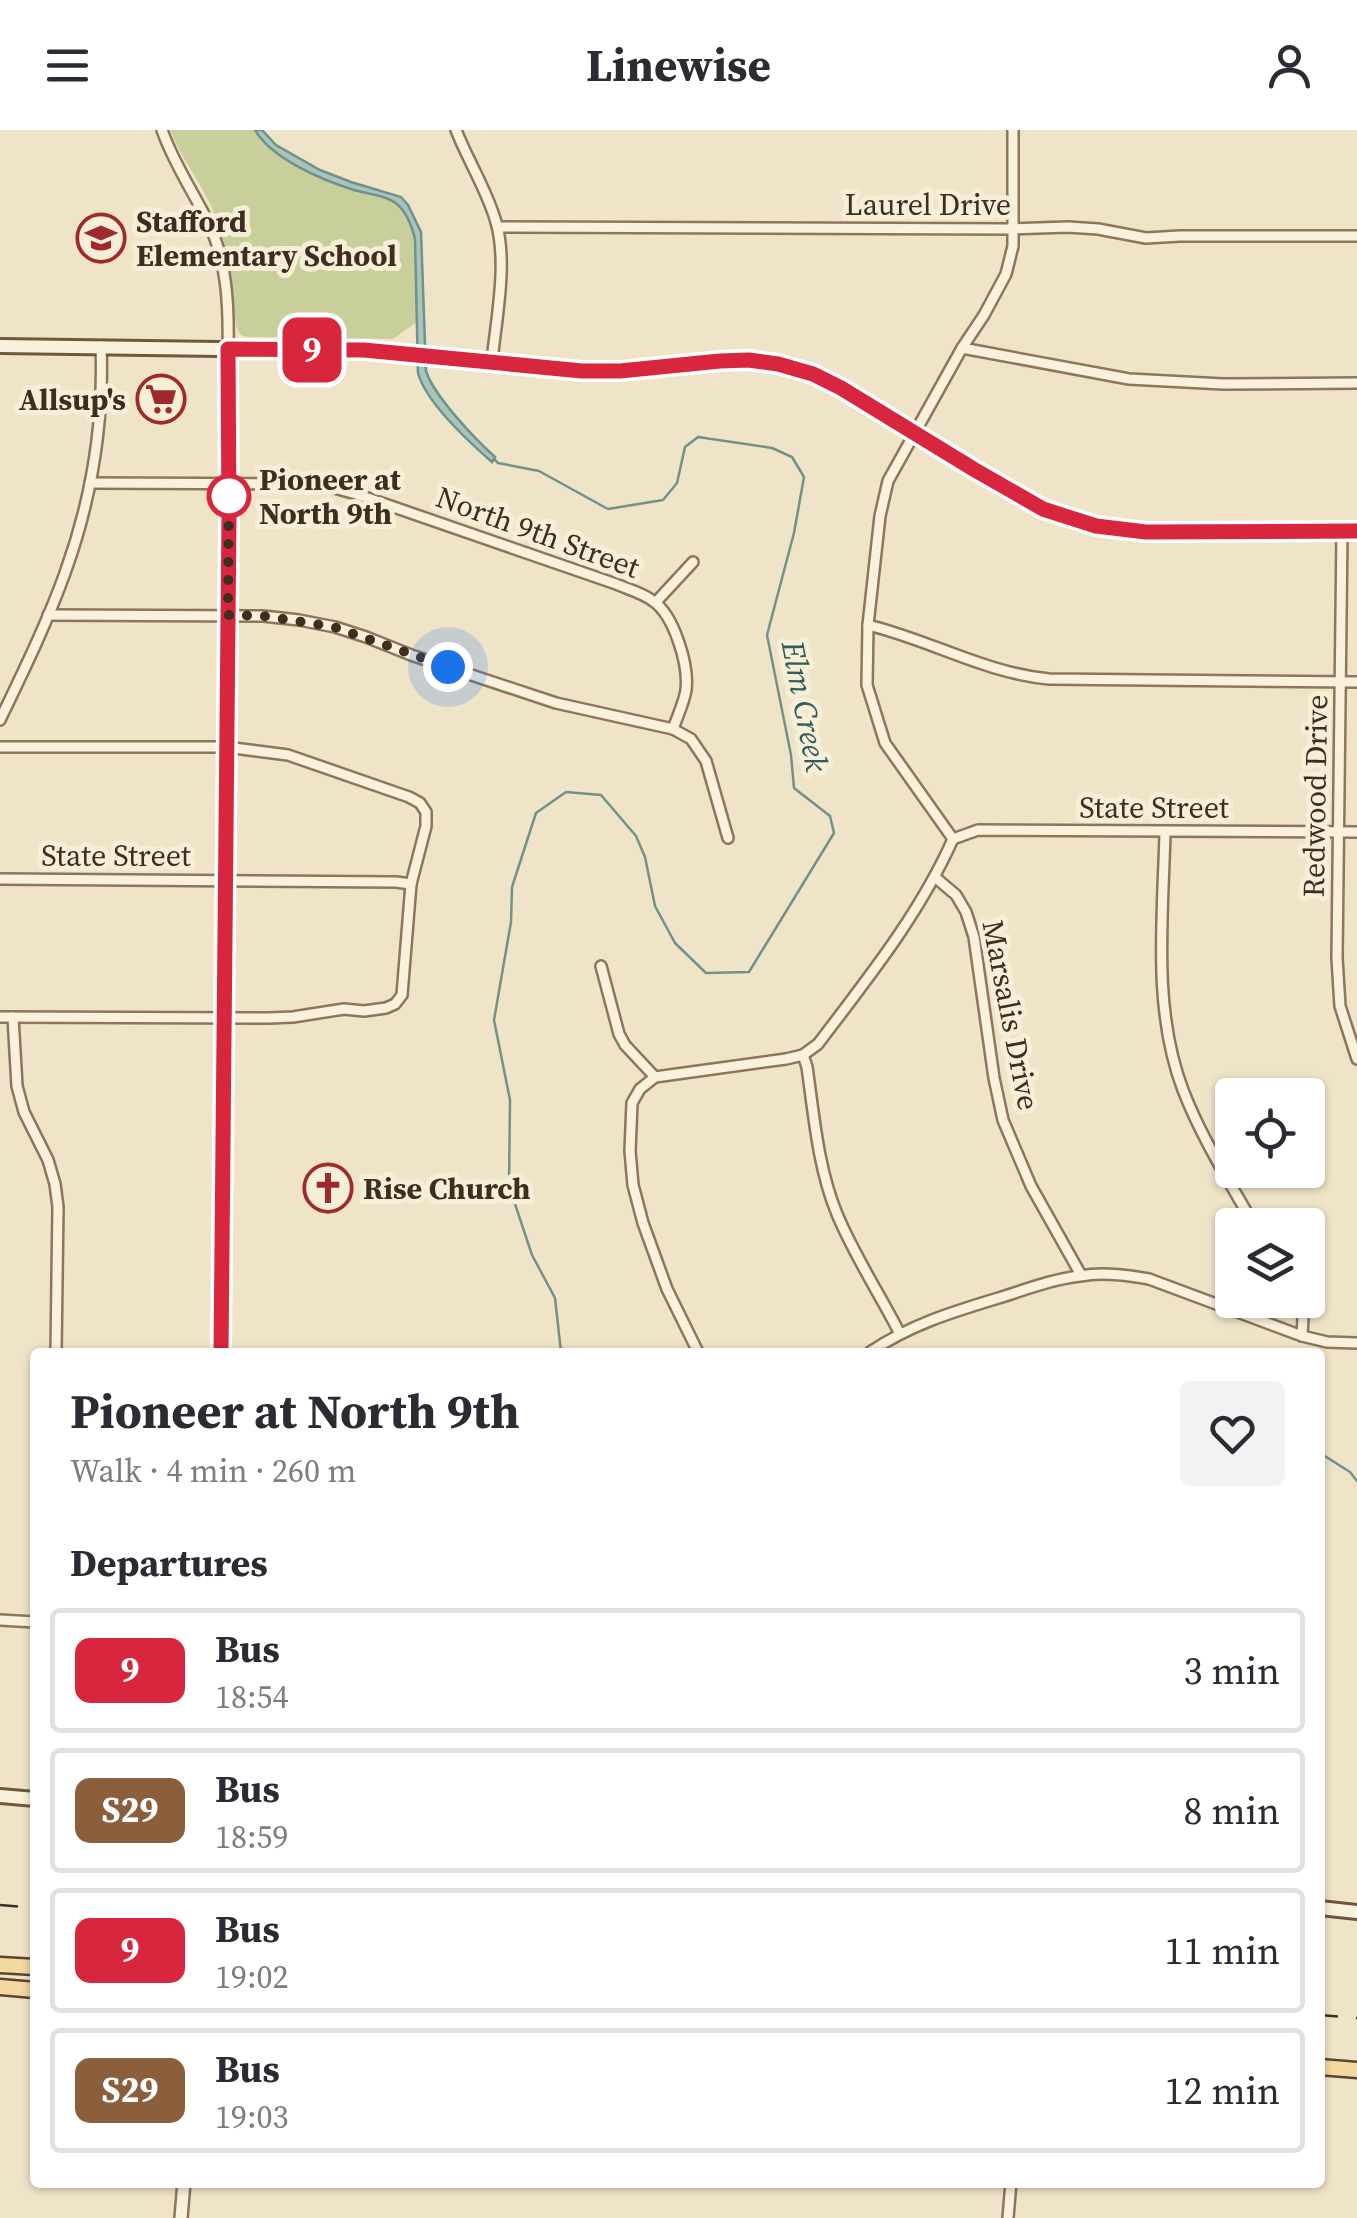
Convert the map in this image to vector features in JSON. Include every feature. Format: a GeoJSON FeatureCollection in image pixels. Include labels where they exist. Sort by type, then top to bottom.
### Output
{"type":"FeatureCollection","features":[{"type":"Feature","properties":{"kind":"main road"},"geometry":{"type":"LineString","coordinates":[[0,346],[364,350],[601,371],[749,360],[813,374],[1043,509],[1096,526],[1146,532],[1357,531]]}},
{"type":"Feature","properties":{"kind":"main road"},"geometry":{"type":"LineString","coordinates":[[0,1796],[30,1799]]}},
{"type":"Feature","properties":{"kind":"main road"},"geometry":{"type":"LineString","coordinates":[[1325,1909],[1357,1912]]}},
{"type":"Feature","properties":{"kind":"main road"},"geometry":{"type":"LineString","coordinates":[[0,1965],[30,1967]]}},
{"type":"Feature","properties":{"kind":"main road"},"geometry":{"type":"LineString","coordinates":[[0,1988],[30,1990]]}},
{"type":"Feature","properties":{"kind":"main road"},"geometry":{"type":"LineString","coordinates":[[1325,2067],[1357,2070]]}},
{"type":"Feature","properties":{"kind":"street"},"geometry":{"type":"LineString","coordinates":[[162,130],[178,168],[209,222],[226,282],[229,484],[220,1348]]}},
{"type":"Feature","properties":{"kind":"street"},"geometry":{"type":"LineString","coordinates":[[456,130],[498,227],[500,274],[492,361]]}},
{"type":"Feature","properties":{"kind":"street"},"geometry":{"type":"LineString","coordinates":[[696,1348],[667,1289],[632,1185],[632,1103],[640,1089],[655,1077],[786,1060],[803,1055],[818,1044],[888,953],[936,878],[953,839],[884,743],[867,685],[868,625],[880,516],[888,481],[1006,274],[1013,246],[1013,130]]}},
{"type":"Feature","properties":{"kind":"street","name":"Laurel Drive"},"geometry":{"type":"LineString","coordinates":[[498,227],[1068,228],[1146,238],[1357,236]]}},
{"type":"Feature","properties":{"kind":"street"},"geometry":{"type":"LineString","coordinates":[[0,720],[76,540],[99,424],[101,346]]}},
{"type":"Feature","properties":{"kind":"street"},"geometry":{"type":"LineString","coordinates":[[962,348],[1129,379],[1223,384],[1357,383]]}},
{"type":"Feature","properties":{"kind":"street","name":"North 9th Street"},"geometry":{"type":"LineString","coordinates":[[90,483],[313,485],[356,494],[616,584],[656,602],[669,620],[684,656],[686,689],[673,729]]}},
{"type":"Feature","properties":{"kind":"street","name":"Redwood Drive"},"geometry":{"type":"LineString","coordinates":[[1342,530],[1337,958],[1340,1006],[1357,1059]]}},
{"type":"Feature","properties":{"kind":"street"},"geometry":{"type":"LineString","coordinates":[[656,602],[694,562]]}},
{"type":"Feature","properties":{"kind":"street"},"geometry":{"type":"LineString","coordinates":[[48,614],[263,616],[334,627],[556,703],[673,729],[691,738],[701,751],[728,838]]}},
{"type":"Feature","properties":{"kind":"street"},"geometry":{"type":"LineString","coordinates":[[868,625],[1022,676],[1357,682]]}},
{"type":"Feature","properties":{"kind":"street"},"geometry":{"type":"LineString","coordinates":[[0,748],[226,747],[288,755],[410,797],[420,802],[426,812],[426,826],[410,884],[402,995],[395,1004],[293,1018],[0,1017]]}},
{"type":"Feature","properties":{"kind":"street","name":"State Street"},"geometry":{"type":"LineString","coordinates":[[953,839],[978,830],[1357,832]]}},
{"type":"Feature","properties":{"kind":"street"},"geometry":{"type":"LineString","coordinates":[[1164,832],[1164,1018],[1197,1124],[1244,1208]]}},
{"type":"Feature","properties":{"kind":"street","name":"Marsalis Drive"},"geometry":{"type":"LineString","coordinates":[[936,878],[956,895],[970,924],[1004,1120],[1031,1186],[1082,1275]]}},
{"type":"Feature","properties":{"kind":"street","name":"State Street"},"geometry":{"type":"LineString","coordinates":[[0,880],[410,884]]}},
{"type":"Feature","properties":{"kind":"street"},"geometry":{"type":"LineString","coordinates":[[601,966],[619,1034],[655,1077]]}},
{"type":"Feature","properties":{"kind":"street"},"geometry":{"type":"LineString","coordinates":[[13,1016],[20,1099],[48,1160],[58,1207],[56,1348]]}},
{"type":"Feature","properties":{"kind":"street"},"geometry":{"type":"LineString","coordinates":[[803,1055],[835,1211],[900,1332]]}},
{"type":"Feature","properties":{"kind":"street"},"geometry":{"type":"LineString","coordinates":[[876,1348],[900,1332],[1056,1280],[1123,1274],[1149,1279],[1302,1336],[1357,1344]]}},
{"type":"Feature","properties":{"kind":"street"},"geometry":{"type":"LineString","coordinates":[[1302,1336],[1303,1318]]}},
{"type":"Feature","properties":{"kind":"street"},"geometry":{"type":"LineString","coordinates":[[0,1620],[30,1622]]}},
{"type":"Feature","properties":{"kind":"street"},"geometry":{"type":"LineString","coordinates":[[181,2218],[184,2188]]}},
{"type":"Feature","properties":{"kind":"street"},"geometry":{"type":"LineString","coordinates":[[1008,2218],[1010,2188]]}},
{"type":"Feature","properties":{"kind":"green space"},"geometry":{"type":"Polygon","coordinates":[[[170,130],[257,130],[268,143],[300,165],[394,200],[411,223],[415,239],[418,321],[393,339],[240,334],[220,229],[170,130]]]}},
{"type":"Feature","properties":{"kind":"water"},"geometry":{"type":"Polygon","coordinates":[[[255,130],[262,130],[276,145],[320,170],[401,197],[408,205],[421,232],[426,371],[446,404],[495,457],[492,462],[439,409],[418,373],[415,239],[404,212],[388,199],[341,186],[299,167],[273,150],[255,130]]]}},
{"type":"Feature","properties":{"kind":"waterway","name":"Elm Creek"},"geometry":{"type":"LineString","coordinates":[[494,459],[539,471],[608,509],[663,500],[677,483],[685,447],[698,437],[772,448],[792,457],[804,477],[794,533],[767,635],[794,788],[830,816],[834,833],[749,972],[706,973],[675,943],[655,906],[645,857],[636,836],[601,795],[566,792],[536,813],[512,887],[511,922],[494,1020],[510,1100],[509,1186],[532,1255],[555,1298],[561,1348]]}},
{"type":"Feature","properties":{"kind":"waterway","name":"Elm Creek"},"geometry":{"type":"LineString","coordinates":[[1325,1456],[1357,1481]]}},
{"type":"Feature","properties":{"kind":"railway"},"geometry":{"type":"LineString","coordinates":[[0,1905],[30,1908]]}},
{"type":"Feature","properties":{"kind":"railway"},"geometry":{"type":"LineString","coordinates":[[1325,2015],[1357,2018]]}},
{"type":"Feature","properties":{"kind":"bus line","name":"9"},"geometry":{"type":"LineString","coordinates":[[221,1348],[228,349],[364,350],[582,371],[720,361],[778,364],[813,374],[841,388],[1043,509],[1096,526],[1146,532],[1357,531]]}},
{"type":"Feature","properties":{"kind":"place","name":"Stafford Elementary School"},"geometry":{"type":"Point","coordinates":[101,238]}},
{"type":"Feature","properties":{"kind":"place","name":"Allsup's"},"geometry":{"type":"Point","coordinates":[161,399]}},
{"type":"Feature","properties":{"kind":"place","name":"Pioneer at North 9th"},"geometry":{"type":"Point","coordinates":[229,496]}},
{"type":"Feature","properties":{"kind":"place","name":"Rise Church"},"geometry":{"type":"Point","coordinates":[328,1188]}},
{"type":"Feature","properties":{"kind":"route"},"geometry":{"type":"LineString","coordinates":[[229,496],[229,484],[228,615],[299,620],[334,627],[448,667]]}}]}
